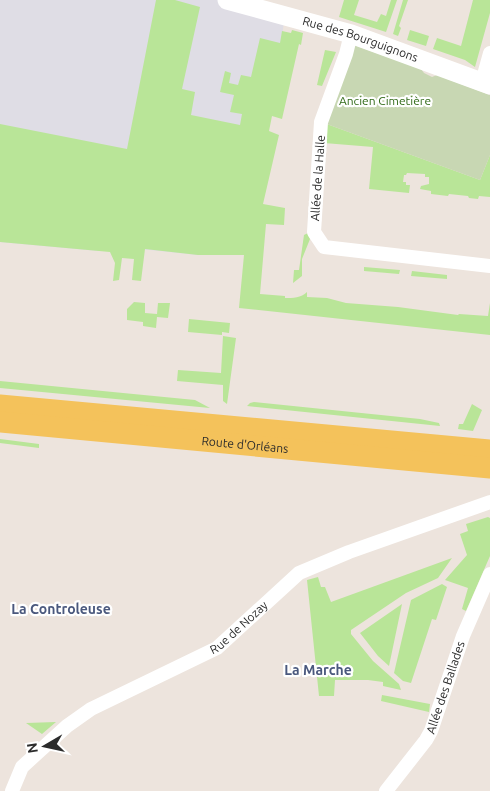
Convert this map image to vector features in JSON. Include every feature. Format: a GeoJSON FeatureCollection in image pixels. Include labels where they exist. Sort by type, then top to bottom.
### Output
{"type":"FeatureCollection","features":[{"type":"Feature","properties":{"kind":"main road","name":"Route d'Orléans"},"geometry":{"type":"LineString","coordinates":[[0,406],[490,450]]}},
{"type":"Feature","properties":{"kind":"main road","name":"Route d'Orléans"},"geometry":{"type":"LineString","coordinates":[[0,422],[490,468]]}},
{"type":"Feature","properties":{"kind":"street","name":"Rue des Bourguignons"},"geometry":{"type":"LineString","coordinates":[[227,0],[351,34],[486,84]]}},
{"type":"Feature","properties":{"kind":"street","name":"Allée de la Halle"},"geometry":{"type":"LineString","coordinates":[[351,34],[346,54],[321,122],[314,232],[324,247],[490,266]]}},
{"type":"Feature","properties":{"kind":"street"},"geometry":{"type":"LineString","coordinates":[[486,84],[490,53]]}},
{"type":"Feature","properties":{"kind":"street","name":"Rue de Nozay"},"geometry":{"type":"LineString","coordinates":[[12,791],[22,767],[67,726],[91,710],[216,648],[299,573],[354,550],[490,502]]}},
{"type":"Feature","properties":{"kind":"street","name":"Allée des Ballades"},"geometry":{"type":"LineString","coordinates":[[388,791],[431,731],[464,636],[490,574]]}},
{"type":"Feature","properties":{"kind":"shaded area"},"geometry":{"type":"Polygon","coordinates":[[[0,0],[227,0],[285,15],[281,43],[198,255],[101,245],[99,251],[0,242],[0,0]]]}},
{"type":"Feature","properties":{"kind":"green space"},"geometry":{"type":"Polygon","coordinates":[[[156,0],[175,0],[200,7],[182,89],[195,92],[191,115],[240,125],[242,114],[230,112],[234,95],[220,92],[225,71],[231,73],[229,83],[238,85],[241,75],[251,77],[260,38],[280,43],[282,31],[291,33],[292,30],[303,33],[282,119],[272,116],[269,131],[279,135],[263,204],[285,208],[284,225],[266,224],[260,294],[291,298],[300,297],[307,292],[307,297],[327,298],[346,303],[398,307],[458,315],[488,316],[490,303],[490,335],[239,308],[244,255],[198,255],[145,249],[141,281],[132,280],[134,259],[122,258],[119,280],[113,281],[115,263],[110,252],[0,242],[0,124],[127,149],[156,0]]]}},
{"type":"Feature","properties":{"kind":"green space"},"geometry":{"type":"Polygon","coordinates":[[[344,0],[359,0],[354,15],[377,22],[381,14],[386,16],[391,0],[397,0],[386,32],[339,17],[344,0]]]}},
{"type":"Feature","properties":{"kind":"green space"},"geometry":{"type":"Polygon","coordinates":[[[403,0],[408,0],[399,26],[401,28],[398,36],[393,34],[403,0]]]}},
{"type":"Feature","properties":{"kind":"green space"},"geometry":{"type":"Polygon","coordinates":[[[473,0],[490,0],[490,13],[475,67],[465,60],[433,49],[437,38],[461,46],[473,0]]]}},
{"type":"Feature","properties":{"kind":"green space"},"geometry":{"type":"Polygon","coordinates":[[[410,30],[429,36],[426,46],[407,40],[410,30]]]}},
{"type":"Feature","properties":{"kind":"green space","name":"Ancien Cimetière"},"geometry":{"type":"Polygon","coordinates":[[[354,45],[421,69],[432,77],[437,75],[490,95],[490,155],[480,180],[324,123],[354,45]]]}},
{"type":"Feature","properties":{"kind":"green space"},"geometry":{"type":"Polygon","coordinates":[[[325,50],[336,52],[322,86],[317,85],[325,50]]]}},
{"type":"Feature","properties":{"kind":"green space"},"geometry":{"type":"Polygon","coordinates":[[[324,123],[480,180],[490,155],[490,197],[479,196],[478,199],[469,198],[468,196],[431,194],[431,191],[420,189],[421,186],[429,184],[429,177],[425,177],[425,174],[407,173],[404,175],[403,182],[406,182],[406,185],[410,185],[409,193],[369,189],[373,147],[324,143],[324,123]]]}},
{"type":"Feature","properties":{"kind":"green space"},"geometry":{"type":"Polygon","coordinates":[[[308,233],[310,239],[302,259],[302,276],[293,283],[294,270],[299,270],[304,235],[308,233]]]}},
{"type":"Feature","properties":{"kind":"green space"},"geometry":{"type":"Polygon","coordinates":[[[364,267],[400,270],[399,274],[364,271],[364,267]]]}},
{"type":"Feature","properties":{"kind":"green space"},"geometry":{"type":"Polygon","coordinates":[[[412,271],[447,275],[447,279],[411,276],[412,271]]]}},
{"type":"Feature","properties":{"kind":"green space"},"geometry":{"type":"Polygon","coordinates":[[[134,302],[145,303],[145,313],[157,314],[158,303],[170,303],[168,318],[157,317],[156,328],[143,326],[143,322],[127,320],[127,309],[134,302]]]}},
{"type":"Feature","properties":{"kind":"green space"},"geometry":{"type":"Polygon","coordinates":[[[189,319],[230,323],[229,333],[222,332],[222,335],[188,332],[189,319]]]}},
{"type":"Feature","properties":{"kind":"green space"},"geometry":{"type":"Polygon","coordinates":[[[223,336],[236,338],[227,404],[223,401],[223,385],[177,381],[178,370],[221,373],[223,336]]]}},
{"type":"Feature","properties":{"kind":"green space"},"geometry":{"type":"Polygon","coordinates":[[[0,381],[195,400],[210,408],[0,388],[0,381]]]}},
{"type":"Feature","properties":{"kind":"green space"},"geometry":{"type":"Polygon","coordinates":[[[254,402],[420,419],[439,423],[440,426],[247,406],[254,402]]]}},
{"type":"Feature","properties":{"kind":"green space"},"geometry":{"type":"Polygon","coordinates":[[[472,404],[482,410],[473,431],[458,429],[459,424],[463,424],[472,404]]]}},
{"type":"Feature","properties":{"kind":"green space"},"geometry":{"type":"Polygon","coordinates":[[[0,439],[39,444],[39,448],[0,443],[0,439]]]}},
{"type":"Feature","properties":{"kind":"green space"},"geometry":{"type":"Polygon","coordinates":[[[490,518],[490,556],[466,611],[462,609],[468,588],[445,580],[467,555],[460,534],[468,531],[466,524],[490,518]]]}},
{"type":"Feature","properties":{"kind":"green space"},"geometry":{"type":"Polygon","coordinates":[[[452,558],[438,578],[406,593],[351,630],[351,634],[373,661],[399,684],[401,690],[383,686],[383,682],[335,680],[334,696],[319,696],[307,580],[318,577],[321,587],[325,587],[331,602],[452,558]]]}},
{"type":"Feature","properties":{"kind":"green space"},"geometry":{"type":"Polygon","coordinates":[[[442,584],[447,587],[436,620],[432,619],[411,683],[403,681],[394,673],[411,600],[442,584]]]}},
{"type":"Feature","properties":{"kind":"green space"},"geometry":{"type":"Polygon","coordinates":[[[402,604],[389,666],[378,656],[360,633],[402,604]]]}},
{"type":"Feature","properties":{"kind":"green space"},"geometry":{"type":"Polygon","coordinates":[[[382,695],[430,704],[429,712],[381,701],[382,695]]]}},
{"type":"Feature","properties":{"kind":"green space"},"geometry":{"type":"Polygon","coordinates":[[[56,722],[42,734],[26,723],[56,722]]]}},
{"type":"Feature","properties":{"kind":"district","name":"La Controleuse"},"geometry":{"type":"Point","coordinates":[61,609]}},
{"type":"Feature","properties":{"kind":"district","name":"La Marche"},"geometry":{"type":"Point","coordinates":[318,670]}}]}
